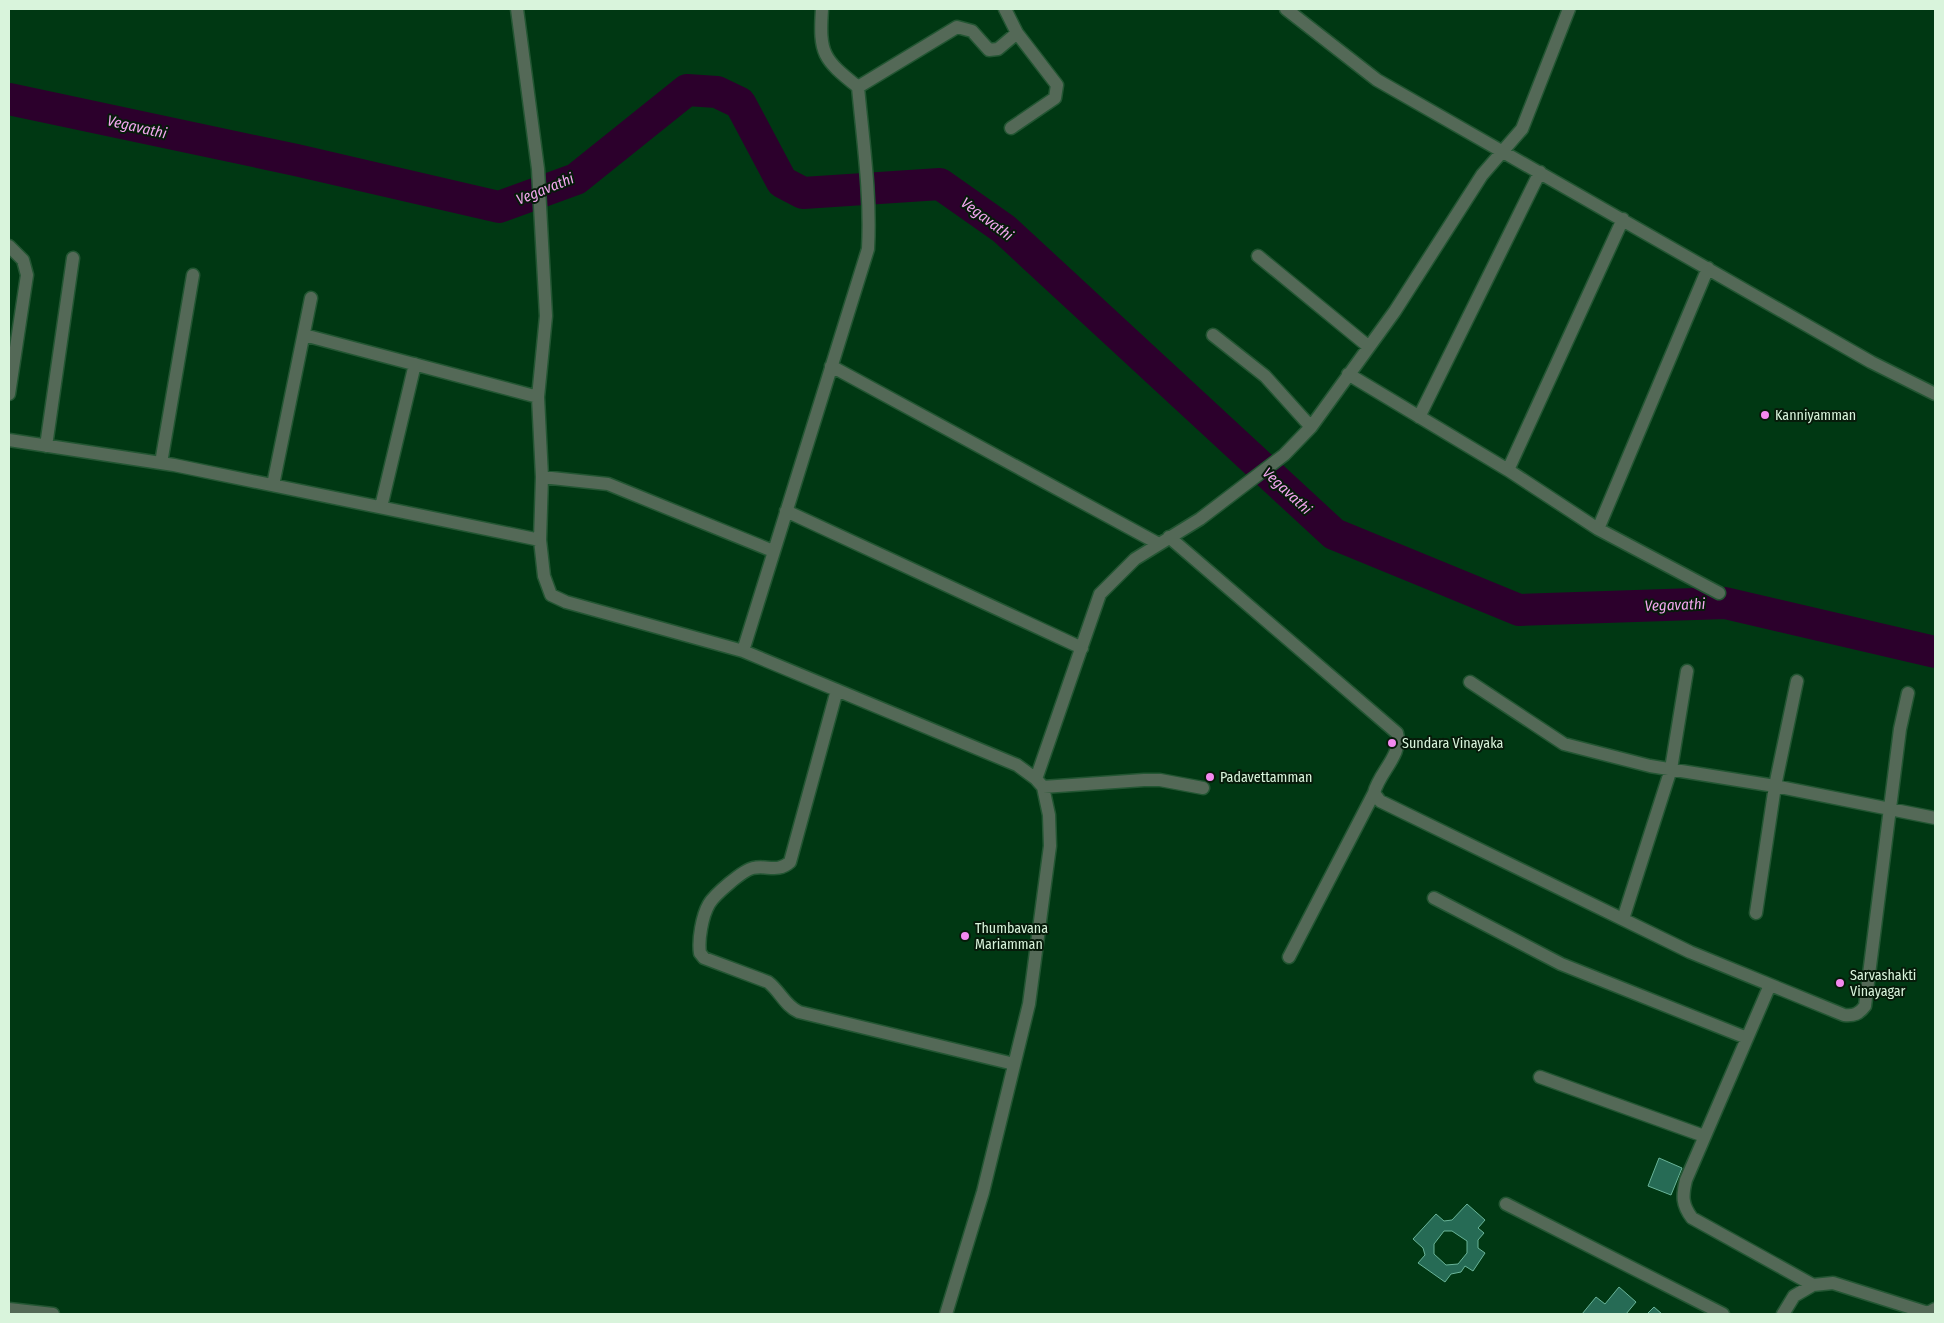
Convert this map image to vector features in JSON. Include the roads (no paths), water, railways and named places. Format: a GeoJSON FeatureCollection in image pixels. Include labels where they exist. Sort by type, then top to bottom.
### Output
{"type":"FeatureCollection","features":[{"type":"Feature","properties":{"kind":"street"},"geometry":{"type":"LineString","coordinates":[[517,9],[538,169],[546,316],[538,397],[542,478],[540,540],[544,576],[552,595],[566,602],[743,651],[1017,765],[1039,783],[1049,815],[1050,846],[1029,1004],[983,1192],[946,1314]]}},
{"type":"Feature","properties":{"kind":"street"},"geometry":{"type":"LineString","coordinates":[[743,651],[866,258],[868,213],[858,87],[826,59],[820,40],[822,9]]}},
{"type":"Feature","properties":{"kind":"street"},"geometry":{"type":"LineString","coordinates":[[1005,9],[1017,33],[1057,85],[1058,92],[1054,98],[1011,128]]}},
{"type":"Feature","properties":{"kind":"street"},"geometry":{"type":"LineString","coordinates":[[1286,9],[1377,80],[1871,362],[1935,394]]}},
{"type":"Feature","properties":{"kind":"street"},"geometry":{"type":"LineString","coordinates":[[1039,783],[1100,594],[1135,559],[1200,519],[1284,456],[1311,427],[1395,311],[1482,175],[1522,129],[1569,9]]}},
{"type":"Feature","properties":{"kind":"street"},"geometry":{"type":"LineString","coordinates":[[858,87],[957,27],[972,31],[989,50],[998,49],[1017,33]]}},
{"type":"Feature","properties":{"kind":"street"},"geometry":{"type":"LineString","coordinates":[[1419,417],[1540,172]]}},
{"type":"Feature","properties":{"kind":"street"},"geometry":{"type":"LineString","coordinates":[[1508,470],[1624,220]]}},
{"type":"Feature","properties":{"kind":"street"},"geometry":{"type":"LineString","coordinates":[[9,246],[23,260],[27,275],[9,394]]}},
{"type":"Feature","properties":{"kind":"street"},"geometry":{"type":"LineString","coordinates":[[1258,256],[1369,346]]}},
{"type":"Feature","properties":{"kind":"street"},"geometry":{"type":"LineString","coordinates":[[46,446],[72,258]]}},
{"type":"Feature","properties":{"kind":"street"},"geometry":{"type":"LineString","coordinates":[[1598,529],[1708,268]]}},
{"type":"Feature","properties":{"kind":"street"},"geometry":{"type":"LineString","coordinates":[[161,463],[193,275]]}},
{"type":"Feature","properties":{"kind":"street"},"geometry":{"type":"LineString","coordinates":[[273,486],[311,298]]}},
{"type":"Feature","properties":{"kind":"street"},"geometry":{"type":"LineString","coordinates":[[304,335],[538,397]]}},
{"type":"Feature","properties":{"kind":"street"},"geometry":{"type":"LineString","coordinates":[[1213,335],[1265,376],[1311,427]]}},
{"type":"Feature","properties":{"kind":"street"},"geometry":{"type":"LineString","coordinates":[[381,507],[415,364]]}},
{"type":"Feature","properties":{"kind":"street"},"geometry":{"type":"LineString","coordinates":[[831,366],[1164,540],[1397,733],[1400,741],[1397,750],[1376,783],[1374,793],[1289,958]]}},
{"type":"Feature","properties":{"kind":"street"},"geometry":{"type":"LineString","coordinates":[[1348,374],[1508,470],[1598,529],[1719,593]]}},
{"type":"Feature","properties":{"kind":"street"},"geometry":{"type":"LineString","coordinates":[[9,440],[161,463],[540,540]]}},
{"type":"Feature","properties":{"kind":"street"},"geometry":{"type":"LineString","coordinates":[[542,478],[608,484],[773,551]]}},
{"type":"Feature","properties":{"kind":"street"},"geometry":{"type":"LineString","coordinates":[[786,511],[1082,648]]}},
{"type":"Feature","properties":{"kind":"street"},"geometry":{"type":"LineString","coordinates":[[1623,920],[1671,769],[1687,671]]}},
{"type":"Feature","properties":{"kind":"street"},"geometry":{"type":"LineString","coordinates":[[1756,913],[1775,786],[1797,681]]}},
{"type":"Feature","properties":{"kind":"street"},"geometry":{"type":"LineString","coordinates":[[1470,682],[1564,744],[1650,766],[1775,786],[1935,818]]}},
{"type":"Feature","properties":{"kind":"street"},"geometry":{"type":"LineString","coordinates":[[837,690],[790,862],[778,869],[756,868],[747,870],[712,900],[706,913],[700,953],[704,958],[768,982],[776,988],[791,1008],[799,1012],[1014,1064]]}},
{"type":"Feature","properties":{"kind":"street"},"geometry":{"type":"LineString","coordinates":[[1374,793],[1380,801],[1690,952],[1844,1015],[1852,1016],[1861,1012],[1865,1006],[1900,730],[1908,693]]}},
{"type":"Feature","properties":{"kind":"street"},"geometry":{"type":"LineString","coordinates":[[1039,783],[1160,780],[1203,788]]}},
{"type":"Feature","properties":{"kind":"street"},"geometry":{"type":"LineString","coordinates":[[1434,898],[1554,961],[1747,1038]]}},
{"type":"Feature","properties":{"kind":"street"},"geometry":{"type":"LineString","coordinates":[[1770,985],[1704,1136],[1682,1195],[1684,1208],[1692,1218],[1813,1285]]}},
{"type":"Feature","properties":{"kind":"street"},"geometry":{"type":"LineString","coordinates":[[1540,1077],[1704,1136]]}},
{"type":"Feature","properties":{"kind":"street"},"geometry":{"type":"LineString","coordinates":[[1506,1204],[1723,1314]]}},
{"type":"Feature","properties":{"kind":"street"},"geometry":{"type":"LineString","coordinates":[[1783,1314],[1794,1296],[1813,1285],[1833,1283],[1932,1312]]}},
{"type":"Feature","properties":{"kind":"street"},"geometry":{"type":"LineString","coordinates":[[9,1309],[54,1314]]}},
{"type":"Feature","properties":{"kind":"waterway","name":"Vegavathi"},"geometry":{"type":"LineString","coordinates":[[9,99],[296,160],[499,207],[576,179],[687,90],[717,92],[740,103],[782,182],[803,193],[940,184],[1004,229],[1334,534],[1519,610],[1725,603],[1935,652]]}},
{"type":"Feature","properties":{"kind":"place","name":"Kanniyamman"},"geometry":{"type":"Point","coordinates":[1765,415]}},
{"type":"Feature","properties":{"kind":"place","name":"Sundara Vinayaka"},"geometry":{"type":"Point","coordinates":[1392,743]}},
{"type":"Feature","properties":{"kind":"place","name":"Padavettamman"},"geometry":{"type":"Point","coordinates":[1210,777]}},
{"type":"Feature","properties":{"kind":"place","name":"Thumbavana Mariamman"},"geometry":{"type":"Point","coordinates":[965,936]}},
{"type":"Feature","properties":{"kind":"place","name":"Sarvashakti Vinayagar"},"geometry":{"type":"Point","coordinates":[1840,983]}}]}
